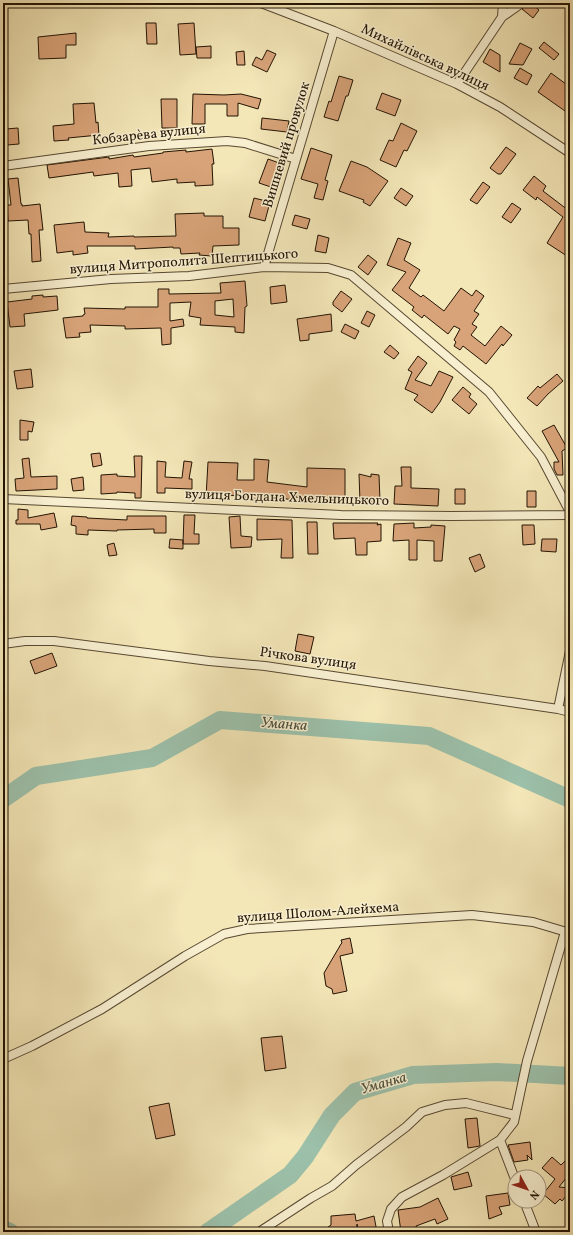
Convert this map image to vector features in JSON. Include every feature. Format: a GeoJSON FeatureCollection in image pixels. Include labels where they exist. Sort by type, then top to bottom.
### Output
{"type":"FeatureCollection","features":[{"type":"Feature","properties":{"kind":"street","name":"Михайлівська вулиця"},"geometry":{"type":"LineString","coordinates":[[261,3],[334,31],[457,84],[500,107],[570,153]]}},
{"type":"Feature","properties":{"kind":"street"},"geometry":{"type":"LineString","coordinates":[[502,17],[503,3]]}},
{"type":"Feature","properties":{"kind":"street"},"geometry":{"type":"LineString","coordinates":[[457,84],[502,17],[522,3]]}},
{"type":"Feature","properties":{"kind":"street","name":"Вишневий провулок"},"geometry":{"type":"LineString","coordinates":[[264,267],[334,31]]}},
{"type":"Feature","properties":{"kind":"street","name":"Кобзарèва вулиця"},"geometry":{"type":"LineString","coordinates":[[3,166],[148,146],[227,141],[245,143],[296,159]]}},
{"type":"Feature","properties":{"kind":"street","name":"вулиця Митрополита Шептицького"},"geometry":{"type":"LineString","coordinates":[[3,288],[111,279],[189,276],[264,267],[328,268],[352,275],[489,392],[541,457],[570,512]]}},
{"type":"Feature","properties":{"kind":"street","name":"вулиця Богдана Хмельницького"},"geometry":{"type":"LineString","coordinates":[[3,499],[341,515],[570,515]]}},
{"type":"Feature","properties":{"kind":"street","name":"Річкова вулиця"},"geometry":{"type":"LineString","coordinates":[[3,644],[25,640],[54,641],[209,661],[265,666],[570,712]]}},
{"type":"Feature","properties":{"kind":"street"},"geometry":{"type":"LineString","coordinates":[[558,709],[570,651]]}},
{"type":"Feature","properties":{"kind":"street","name":"вулиця Шолом-Алейхема"},"geometry":{"type":"LineString","coordinates":[[3,1059],[32,1046],[102,1009],[185,956],[224,934],[246,929],[472,915],[533,922],[567,933]]}},
{"type":"Feature","properties":{"kind":"street"},"geometry":{"type":"LineString","coordinates":[[389,1232],[387,1221],[391,1209],[402,1197],[443,1175],[500,1140],[514,1122],[527,1061],[567,933]]}},
{"type":"Feature","properties":{"kind":"street"},"geometry":{"type":"LineString","coordinates":[[260,1232],[332,1186],[356,1165],[406,1127],[422,1112],[445,1105],[466,1103],[515,1115]]}},
{"type":"Feature","properties":{"kind":"street"},"geometry":{"type":"LineString","coordinates":[[500,1140],[511,1169]]}},
{"type":"Feature","properties":{"kind":"street"},"geometry":{"type":"LineString","coordinates":[[527,1209],[536,1232]]}},
{"type":"Feature","properties":{"kind":"building"},"geometry":{"type":"Polygon","coordinates":[[[528,3],[531,3],[539,10],[533,18],[522,9],[528,3]]]}},
{"type":"Feature","properties":{"kind":"building"},"geometry":{"type":"Polygon","coordinates":[[[146,23],[156,23],[157,44],[147,44],[146,23]]]}},
{"type":"Feature","properties":{"kind":"building"},"geometry":{"type":"Polygon","coordinates":[[[194,23],[196,54],[180,55],[178,24],[194,23]]]}},
{"type":"Feature","properties":{"kind":"building"},"geometry":{"type":"Polygon","coordinates":[[[76,33],[76,45],[66,45],[66,58],[39,59],[38,37],[76,33]]]}},
{"type":"Feature","properties":{"kind":"building"},"geometry":{"type":"Polygon","coordinates":[[[544,42],[559,54],[554,60],[539,48],[544,42]]]}},
{"type":"Feature","properties":{"kind":"building"},"geometry":{"type":"Polygon","coordinates":[[[520,43],[532,49],[523,65],[509,64],[520,43]]]}},
{"type":"Feature","properties":{"kind":"building"},"geometry":{"type":"Polygon","coordinates":[[[211,46],[211,58],[197,58],[196,47],[211,46]]]}},
{"type":"Feature","properties":{"kind":"building"},"geometry":{"type":"Polygon","coordinates":[[[490,49],[500,55],[500,72],[483,62],[490,49]]]}},
{"type":"Feature","properties":{"kind":"building"},"geometry":{"type":"Polygon","coordinates":[[[267,50],[276,54],[267,72],[252,65],[256,57],[262,60],[267,50]]]}},
{"type":"Feature","properties":{"kind":"building"},"geometry":{"type":"Polygon","coordinates":[[[244,51],[245,65],[237,65],[236,52],[244,51]]]}},
{"type":"Feature","properties":{"kind":"building"},"geometry":{"type":"Polygon","coordinates":[[[520,68],[532,75],[527,85],[514,78],[520,68]]]}},
{"type":"Feature","properties":{"kind":"building"},"geometry":{"type":"Polygon","coordinates":[[[551,73],[570,87],[570,103],[565,111],[538,92],[551,73]]]}},
{"type":"Feature","properties":{"kind":"building"},"geometry":{"type":"Polygon","coordinates":[[[339,76],[353,80],[338,121],[324,117],[329,101],[331,102],[339,76]]]}},
{"type":"Feature","properties":{"kind":"building"},"geometry":{"type":"Polygon","coordinates":[[[382,93],[401,100],[395,116],[376,109],[382,93]]]}},
{"type":"Feature","properties":{"kind":"building"},"geometry":{"type":"Polygon","coordinates":[[[193,94],[241,94],[261,99],[258,109],[238,103],[238,116],[227,116],[227,104],[205,104],[205,124],[192,124],[193,94]]]}},
{"type":"Feature","properties":{"kind":"building"},"geometry":{"type":"Polygon","coordinates":[[[161,99],[177,99],[177,128],[162,128],[161,99]]]}},
{"type":"Feature","properties":{"kind":"building"},"geometry":{"type":"Polygon","coordinates":[[[94,103],[99,135],[54,141],[53,126],[74,124],[73,104],[94,103]]]}},
{"type":"Feature","properties":{"kind":"building"},"geometry":{"type":"Polygon","coordinates":[[[262,118],[289,121],[287,132],[261,129],[262,118]]]}},
{"type":"Feature","properties":{"kind":"building"},"geometry":{"type":"Polygon","coordinates":[[[401,123],[417,131],[407,151],[404,150],[396,167],[380,160],[389,140],[393,141],[401,123]]]}},
{"type":"Feature","properties":{"kind":"building"},"geometry":{"type":"Polygon","coordinates":[[[18,128],[19,144],[7,145],[6,129],[18,128]]]}},
{"type":"Feature","properties":{"kind":"building"},"geometry":{"type":"Polygon","coordinates":[[[506,147],[516,154],[501,174],[498,174],[490,168],[506,147]]]}},
{"type":"Feature","properties":{"kind":"building"},"geometry":{"type":"Polygon","coordinates":[[[311,148],[332,155],[325,180],[328,181],[323,200],[314,198],[318,184],[301,179],[311,148]]]}},
{"type":"Feature","properties":{"kind":"building"},"geometry":{"type":"Polygon","coordinates":[[[212,149],[214,164],[212,164],[213,185],[195,186],[195,182],[177,183],[177,179],[152,182],[150,168],[131,170],[132,186],[119,187],[118,173],[94,176],[93,172],[49,178],[47,165],[109,157],[109,159],[133,155],[134,157],[163,152],[186,150],[186,152],[212,149]]]}},
{"type":"Feature","properties":{"kind":"building"},"geometry":{"type":"Polygon","coordinates":[[[268,159],[282,164],[274,188],[259,183],[268,159]]]}},
{"type":"Feature","properties":{"kind":"building"},"geometry":{"type":"Polygon","coordinates":[[[351,161],[367,167],[388,181],[370,206],[363,202],[364,200],[339,191],[351,161]]]}},
{"type":"Feature","properties":{"kind":"building"},"geometry":{"type":"Polygon","coordinates":[[[534,176],[546,186],[543,191],[568,210],[570,208],[570,258],[547,243],[563,217],[537,197],[536,200],[523,190],[534,176]]]}},
{"type":"Feature","properties":{"kind":"building"},"geometry":{"type":"Polygon","coordinates":[[[18,178],[22,206],[40,204],[43,230],[39,230],[41,261],[32,262],[31,234],[29,234],[28,220],[8,221],[7,205],[11,205],[8,179],[18,178]]]}},
{"type":"Feature","properties":{"kind":"building"},"geometry":{"type":"Polygon","coordinates":[[[483,182],[490,187],[477,204],[470,200],[483,182]]]}},
{"type":"Feature","properties":{"kind":"building"},"geometry":{"type":"Polygon","coordinates":[[[401,188],[413,196],[406,206],[394,198],[401,188]]]}},
{"type":"Feature","properties":{"kind":"building"},"geometry":{"type":"Polygon","coordinates":[[[254,198],[270,202],[265,221],[249,217],[254,198]]]}},
{"type":"Feature","properties":{"kind":"building"},"geometry":{"type":"Polygon","coordinates":[[[512,203],[521,209],[511,223],[502,217],[512,203]]]}},
{"type":"Feature","properties":{"kind":"building"},"geometry":{"type":"Polygon","coordinates":[[[204,213],[204,216],[223,216],[223,228],[239,228],[239,245],[213,246],[212,256],[199,255],[200,253],[181,254],[180,248],[173,247],[135,249],[135,246],[87,246],[88,253],[73,255],[73,251],[57,253],[54,225],[84,222],[85,232],[109,233],[108,237],[176,236],[175,214],[204,213]]]}},
{"type":"Feature","properties":{"kind":"building"},"geometry":{"type":"Polygon","coordinates":[[[295,215],[310,219],[307,229],[292,225],[295,215]]]}},
{"type":"Feature","properties":{"kind":"building"},"geometry":{"type":"Polygon","coordinates":[[[318,235],[329,238],[326,253],[315,251],[318,235]]]}},
{"type":"Feature","properties":{"kind":"building"},"geometry":{"type":"Polygon","coordinates":[[[398,238],[411,243],[404,260],[420,270],[409,288],[421,297],[423,295],[444,311],[461,288],[472,296],[476,290],[484,296],[474,311],[479,314],[472,324],[477,327],[471,335],[485,346],[501,326],[512,335],[503,346],[502,344],[486,364],[463,346],[460,350],[454,346],[456,342],[454,340],[460,329],[454,326],[448,334],[424,315],[422,318],[412,310],[414,307],[392,290],[406,272],[387,265],[398,238]]]}},
{"type":"Feature","properties":{"kind":"building"},"geometry":{"type":"Polygon","coordinates":[[[368,255],[377,262],[368,275],[358,267],[368,255]]]}},
{"type":"Feature","properties":{"kind":"building"},"geometry":{"type":"Polygon","coordinates":[[[245,281],[247,306],[245,307],[244,333],[235,332],[235,327],[200,325],[201,318],[189,316],[191,302],[170,303],[170,321],[183,319],[184,326],[171,328],[171,344],[162,345],[161,328],[125,329],[125,326],[90,325],[91,332],[79,333],[80,337],[66,338],[63,318],[83,316],[85,314],[84,308],[125,309],[125,307],[158,307],[158,289],[169,289],[169,294],[221,293],[220,283],[245,281]],[[233,299],[215,301],[215,315],[234,317],[233,299]]]}},
{"type":"Feature","properties":{"kind":"building"},"geometry":{"type":"Polygon","coordinates":[[[285,285],[287,302],[271,304],[270,287],[285,285]]]}},
{"type":"Feature","properties":{"kind":"building"},"geometry":{"type":"Polygon","coordinates":[[[341,291],[352,299],[342,312],[333,305],[333,302],[341,291]]]}},
{"type":"Feature","properties":{"kind":"building"},"geometry":{"type":"Polygon","coordinates":[[[43,295],[43,297],[57,296],[58,310],[24,314],[25,326],[10,327],[7,302],[32,299],[32,296],[43,295]]]}},
{"type":"Feature","properties":{"kind":"building"},"geometry":{"type":"Polygon","coordinates":[[[367,311],[375,315],[369,327],[361,323],[367,311]]]}},
{"type":"Feature","properties":{"kind":"building"},"geometry":{"type":"Polygon","coordinates":[[[331,314],[332,331],[309,334],[309,340],[300,341],[297,319],[331,314]]]}},
{"type":"Feature","properties":{"kind":"building"},"geometry":{"type":"Polygon","coordinates":[[[345,324],[359,331],[355,339],[341,332],[345,324]]]}},
{"type":"Feature","properties":{"kind":"building"},"geometry":{"type":"Polygon","coordinates":[[[390,345],[399,353],[394,359],[384,352],[390,345]]]}},
{"type":"Feature","properties":{"kind":"building"},"geometry":{"type":"Polygon","coordinates":[[[418,356],[427,363],[415,380],[431,386],[439,371],[453,377],[440,402],[432,413],[414,400],[418,395],[405,389],[412,372],[408,370],[418,356]]]}},
{"type":"Feature","properties":{"kind":"building"},"geometry":{"type":"Polygon","coordinates":[[[31,369],[33,387],[17,389],[14,371],[31,369]]]}},
{"type":"Feature","properties":{"kind":"building"},"geometry":{"type":"Polygon","coordinates":[[[557,374],[563,381],[537,406],[527,398],[538,386],[540,388],[557,374]]]}},
{"type":"Feature","properties":{"kind":"building"},"geometry":{"type":"Polygon","coordinates":[[[463,387],[471,394],[469,397],[477,404],[469,414],[452,400],[463,387]]]}},
{"type":"Feature","properties":{"kind":"building"},"geometry":{"type":"Polygon","coordinates":[[[20,420],[34,422],[32,432],[28,431],[28,440],[20,440],[20,420]]]}},
{"type":"Feature","properties":{"kind":"building"},"geometry":{"type":"Polygon","coordinates":[[[554,425],[567,448],[562,451],[563,475],[557,475],[554,469],[554,462],[559,462],[542,431],[554,425]]]}},
{"type":"Feature","properties":{"kind":"building"},"geometry":{"type":"Polygon","coordinates":[[[100,453],[102,465],[93,467],[91,454],[100,453]]]}},
{"type":"Feature","properties":{"kind":"building"},"geometry":{"type":"Polygon","coordinates":[[[134,456],[142,456],[141,498],[135,498],[135,493],[117,492],[101,494],[101,475],[117,474],[117,476],[135,477],[134,456]]]}},
{"type":"Feature","properties":{"kind":"building"},"geometry":{"type":"Polygon","coordinates":[[[29,458],[31,477],[57,476],[57,489],[16,491],[15,479],[24,478],[22,459],[29,458]]]}},
{"type":"Feature","properties":{"kind":"building"},"geometry":{"type":"Polygon","coordinates":[[[254,459],[269,460],[267,482],[307,487],[307,468],[345,469],[345,502],[330,502],[330,499],[294,497],[293,500],[267,496],[267,500],[250,499],[216,493],[215,498],[206,497],[208,462],[238,463],[237,480],[254,480],[254,459]]]}},
{"type":"Feature","properties":{"kind":"building"},"geometry":{"type":"Polygon","coordinates":[[[157,461],[166,462],[165,477],[182,478],[184,461],[192,462],[189,479],[192,479],[192,489],[165,488],[165,493],[157,493],[157,461]]]}},
{"type":"Feature","properties":{"kind":"building"},"geometry":{"type":"Polygon","coordinates":[[[401,467],[411,467],[411,488],[439,489],[438,506],[394,504],[395,486],[402,486],[401,467]]]}},
{"type":"Feature","properties":{"kind":"building"},"geometry":{"type":"Polygon","coordinates":[[[359,474],[371,477],[371,474],[379,475],[380,501],[360,502],[359,474]]]}},
{"type":"Feature","properties":{"kind":"building"},"geometry":{"type":"Polygon","coordinates":[[[83,477],[84,490],[73,491],[71,479],[83,477]]]}},
{"type":"Feature","properties":{"kind":"building"},"geometry":{"type":"Polygon","coordinates":[[[455,489],[465,489],[465,504],[455,504],[455,489]]]}},
{"type":"Feature","properties":{"kind":"building"},"geometry":{"type":"Polygon","coordinates":[[[527,491],[536,491],[536,507],[527,507],[527,491]]]}},
{"type":"Feature","properties":{"kind":"building"},"geometry":{"type":"Polygon","coordinates":[[[18,509],[28,510],[28,518],[54,513],[57,527],[41,530],[40,524],[16,524],[16,520],[18,520],[18,509]]]}},
{"type":"Feature","properties":{"kind":"building"},"geometry":{"type":"Polygon","coordinates":[[[184,515],[195,515],[194,534],[199,534],[199,544],[183,544],[184,515]]]}},
{"type":"Feature","properties":{"kind":"building"},"geometry":{"type":"Polygon","coordinates":[[[72,516],[127,520],[127,516],[166,516],[166,533],[154,533],[154,529],[117,531],[88,530],[88,535],[76,534],[76,526],[71,525],[72,516]]]}},
{"type":"Feature","properties":{"kind":"building"},"geometry":{"type":"Polygon","coordinates":[[[240,516],[241,536],[252,537],[251,547],[231,548],[229,517],[240,516]]]}},
{"type":"Feature","properties":{"kind":"building"},"geometry":{"type":"Polygon","coordinates":[[[257,519],[292,520],[293,558],[281,558],[282,539],[257,540],[257,519]]]}},
{"type":"Feature","properties":{"kind":"building"},"geometry":{"type":"Polygon","coordinates":[[[307,522],[317,522],[318,554],[308,554],[307,522]]]}},
{"type":"Feature","properties":{"kind":"building"},"geometry":{"type":"Polygon","coordinates":[[[333,523],[381,524],[381,541],[367,542],[367,555],[356,555],[355,538],[334,539],[333,523]]]}},
{"type":"Feature","properties":{"kind":"building"},"geometry":{"type":"Polygon","coordinates":[[[414,523],[414,528],[431,527],[431,525],[445,526],[442,561],[434,561],[434,541],[417,540],[417,560],[409,560],[409,540],[393,541],[394,524],[414,523]]]}},
{"type":"Feature","properties":{"kind":"building"},"geometry":{"type":"Polygon","coordinates":[[[522,525],[534,525],[535,544],[523,545],[522,525]]]}},
{"type":"Feature","properties":{"kind":"building"},"geometry":{"type":"Polygon","coordinates":[[[170,539],[183,540],[183,549],[169,548],[170,539]]]}},
{"type":"Feature","properties":{"kind":"building"},"geometry":{"type":"Polygon","coordinates":[[[542,539],[557,539],[556,552],[541,551],[542,539]]]}},
{"type":"Feature","properties":{"kind":"building"},"geometry":{"type":"Polygon","coordinates":[[[114,543],[117,555],[109,556],[107,545],[114,543]]]}},
{"type":"Feature","properties":{"kind":"building"},"geometry":{"type":"Polygon","coordinates":[[[480,554],[485,567],[475,572],[469,558],[480,554]]]}},
{"type":"Feature","properties":{"kind":"building"},"geometry":{"type":"Polygon","coordinates":[[[298,634],[314,637],[310,654],[295,651],[298,634]]]}},
{"type":"Feature","properties":{"kind":"building"},"geometry":{"type":"Polygon","coordinates":[[[52,653],[57,666],[35,674],[30,661],[52,653]]]}},
{"type":"Feature","properties":{"kind":"building"},"geometry":{"type":"Polygon","coordinates":[[[350,938],[353,953],[340,956],[347,991],[333,994],[332,989],[326,986],[324,973],[342,943],[341,940],[350,938]]]}},
{"type":"Feature","properties":{"kind":"building"},"geometry":{"type":"Polygon","coordinates":[[[282,1036],[286,1068],[265,1071],[261,1038],[282,1036]]]}},
{"type":"Feature","properties":{"kind":"building"},"geometry":{"type":"Polygon","coordinates":[[[169,1103],[175,1135],[156,1139],[149,1107],[169,1103]]]}},
{"type":"Feature","properties":{"kind":"building"},"geometry":{"type":"Polygon","coordinates":[[[477,1118],[480,1146],[468,1148],[465,1119],[477,1118]]]}},
{"type":"Feature","properties":{"kind":"building"},"geometry":{"type":"Polygon","coordinates":[[[530,1142],[532,1160],[527,1155],[528,1160],[514,1162],[508,1145],[530,1142]]]}},
{"type":"Feature","properties":{"kind":"building"},"geometry":{"type":"Polygon","coordinates":[[[552,1157],[561,1165],[565,1161],[570,1165],[570,1173],[559,1187],[570,1188],[570,1191],[562,1201],[560,1199],[555,1204],[547,1197],[547,1189],[555,1179],[547,1172],[547,1169],[542,1168],[552,1157]]]}},
{"type":"Feature","properties":{"kind":"building"},"geometry":{"type":"Polygon","coordinates":[[[468,1172],[472,1186],[454,1190],[451,1177],[468,1172]]]}},
{"type":"Feature","properties":{"kind":"building"},"geometry":{"type":"Polygon","coordinates":[[[507,1193],[507,1206],[499,1207],[502,1214],[489,1219],[486,1196],[507,1193]]]}},
{"type":"Feature","properties":{"kind":"building"},"geometry":{"type":"Polygon","coordinates":[[[438,1198],[448,1219],[437,1224],[435,1219],[416,1226],[417,1230],[401,1232],[398,1210],[420,1207],[438,1198]]]}},
{"type":"Feature","properties":{"kind":"building"},"geometry":{"type":"Polygon","coordinates":[[[355,1214],[356,1221],[374,1216],[377,1232],[358,1232],[357,1224],[357,1228],[321,1232],[331,1225],[331,1216],[355,1214]]]}},
{"type":"Feature","properties":{"kind":"waterway","name":"Уманка"},"geometry":{"type":"LineString","coordinates":[[3,799],[36,776],[152,758],[220,720],[429,736],[570,799]]}},
{"type":"Feature","properties":{"kind":"waterway","name":"Уманка"},"geometry":{"type":"LineString","coordinates":[[208,1232],[290,1175],[305,1157],[332,1115],[355,1092],[413,1075],[497,1072],[570,1076]]}},
{"type":"Feature","properties":{"kind":"waterway","name":"Уманка"},"geometry":{"type":"LineString","coordinates":[[3,1229],[10,1232]]}}]}
